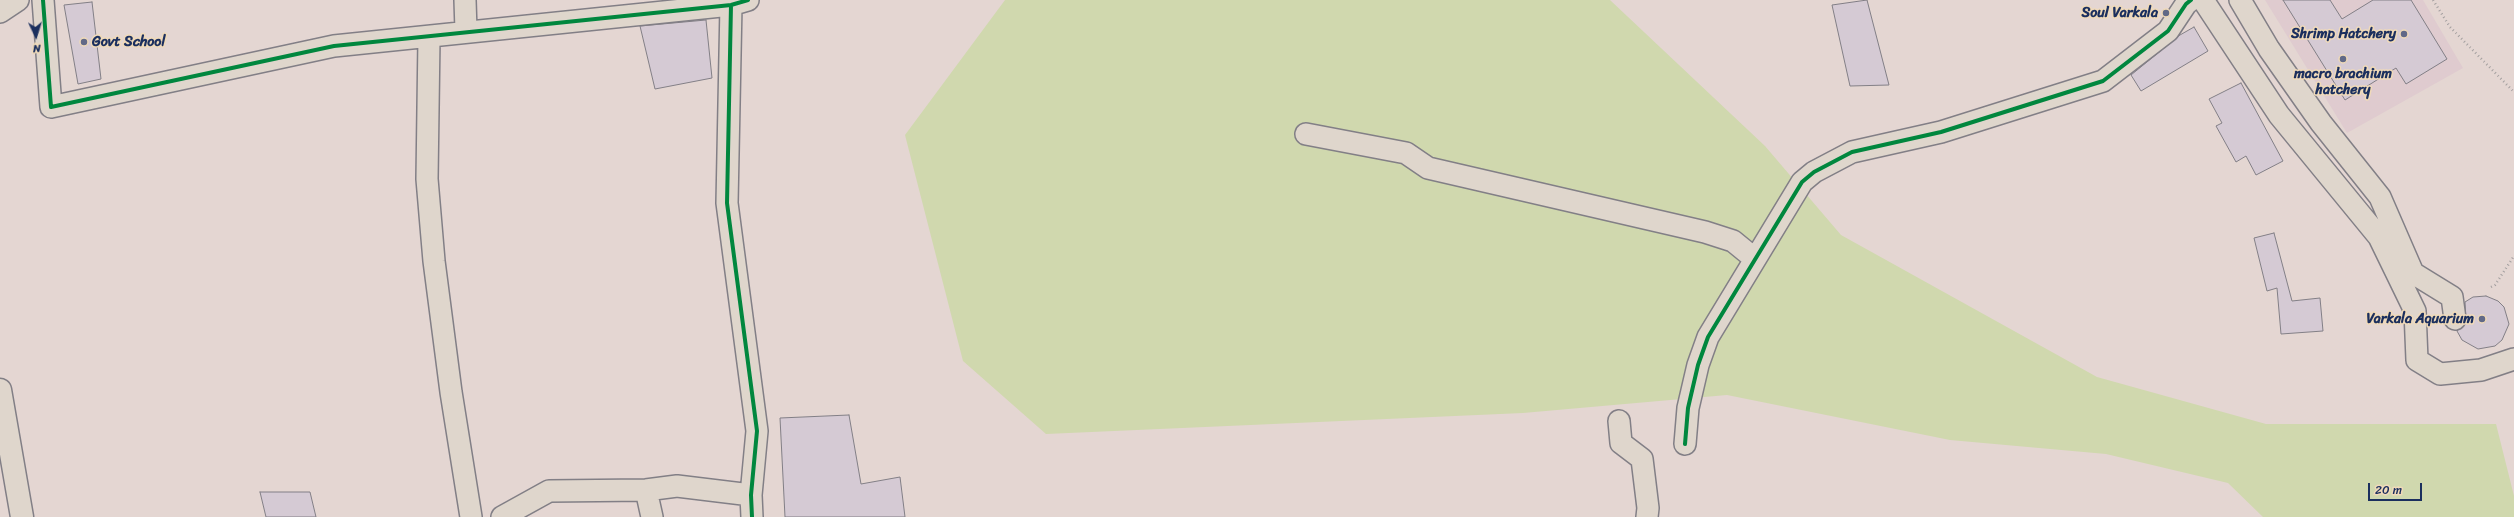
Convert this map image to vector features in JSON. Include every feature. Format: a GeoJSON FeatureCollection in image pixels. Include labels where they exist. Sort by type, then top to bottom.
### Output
{"type":"FeatureCollection","features":[{"type":"Feature","properties":{"kind":"main road"},"geometry":{"type":"LineString","coordinates":[[0,390],[22,517]]}},
{"type":"Feature","properties":{"kind":"street"},"geometry":{"type":"LineString","coordinates":[[0,12],[18,0]]}},
{"type":"Feature","properties":{"kind":"street"},"geometry":{"type":"LineString","coordinates":[[43,0],[51,107],[334,46],[429,38],[466,31],[740,2],[728,203],[757,431],[751,495],[752,517]]}},
{"type":"Feature","properties":{"kind":"street"},"geometry":{"type":"LineString","coordinates":[[465,0],[466,31]]}},
{"type":"Feature","properties":{"kind":"street"},"geometry":{"type":"LineString","coordinates":[[1685,444],[1688,408],[1698,365],[1708,337],[1802,182],[1814,172],[1852,152],[1941,132],[2103,81],[2168,30],[2186,4],[2191,0]]}},
{"type":"Feature","properties":{"kind":"street"},"geometry":{"type":"LineString","coordinates":[[2203,0],[2279,115],[2379,237],[2415,311],[2417,360],[2440,374],[2481,370],[2514,359]]}},
{"type":"Feature","properties":{"kind":"street"},"geometry":{"type":"LineString","coordinates":[[2240,0],[2269,49],[2321,123],[2380,197],[2413,273],[2452,297],[2455,319]]}},
{"type":"Feature","properties":{"kind":"street"},"geometry":{"type":"LineString","coordinates":[[429,38],[426,179],[451,392],[471,517]]}},
{"type":"Feature","properties":{"kind":"street"},"geometry":{"type":"LineString","coordinates":[[1306,134],[1406,153],[1428,168],[1705,232],[1734,241],[1755,260]]}},
{"type":"Feature","properties":{"kind":"street"},"geometry":{"type":"LineString","coordinates":[[1619,421],[1621,443],[1642,459],[1648,508],[1647,517]]}},
{"type":"Feature","properties":{"kind":"street"},"geometry":{"type":"LineString","coordinates":[[502,517],[548,491],[646,490],[677,486],[751,495]]}},
{"type":"Feature","properties":{"kind":"street"},"geometry":{"type":"LineString","coordinates":[[646,490],[652,517]]}},
{"type":"Feature","properties":{"kind":"path"},"geometry":{"type":"LineString","coordinates":[[2433,0],[2450,27],[2514,92]]}},
{"type":"Feature","properties":{"kind":"path"},"geometry":{"type":"LineString","coordinates":[[2491,287],[2496,285],[2514,256]]}},
{"type":"Feature","properties":{"kind":"shaded area"},"geometry":{"type":"Polygon","coordinates":[[[2265,0],[2423,0],[2463,68],[2347,133],[2265,0]]]}},
{"type":"Feature","properties":{"kind":"green space"},"geometry":{"type":"Polygon","coordinates":[[[1005,0],[1610,0],[1765,146],[1841,235],[2097,377],[2266,424],[2496,424],[2514,496],[2514,517],[2263,517],[2228,483],[2106,454],[1950,440],[1727,395],[1523,413],[1046,434],[963,361],[905,135],[1005,0]]]}},
{"type":"Feature","properties":{"kind":"building"},"geometry":{"type":"Polygon","coordinates":[[[1867,0],[1889,85],[1850,86],[1832,5],[1867,0]]]}},
{"type":"Feature","properties":{"kind":"building"},"geometry":{"type":"Polygon","coordinates":[[[2283,0],[2330,0],[2342,19],[2373,0],[2411,0],[2447,59],[2406,84],[2396,68],[2345,100],[2283,0]]]}},
{"type":"Feature","properties":{"kind":"building","name":"Govt School"},"geometry":{"type":"Polygon","coordinates":[[[92,2],[101,79],[78,84],[64,5],[92,2]]]}},
{"type":"Feature","properties":{"kind":"building"},"geometry":{"type":"Polygon","coordinates":[[[706,20],[712,78],[655,89],[640,26],[706,20]]]}},
{"type":"Feature","properties":{"kind":"building"},"geometry":{"type":"Polygon","coordinates":[[[2194,27],[2208,51],[2141,91],[2131,75],[2180,35],[2194,27]]]}},
{"type":"Feature","properties":{"kind":"building"},"geometry":{"type":"Polygon","coordinates":[[[2241,83],[2283,161],[2256,175],[2246,156],[2236,162],[2216,126],[2222,123],[2209,99],[2241,83]]]}},
{"type":"Feature","properties":{"kind":"building"},"geometry":{"type":"Polygon","coordinates":[[[2274,233],[2292,301],[2320,298],[2323,331],[2281,334],[2277,288],[2267,291],[2254,238],[2274,233]]]}},
{"type":"Feature","properties":{"kind":"building","name":"Varkala Aquarium"},"geometry":{"type":"Polygon","coordinates":[[[2486,296],[2498,301],[2504,307],[2509,324],[2502,340],[2495,346],[2478,349],[2462,340],[2457,331],[2466,323],[2465,302],[2473,297],[2486,296]]]}},
{"type":"Feature","properties":{"kind":"building"},"geometry":{"type":"Polygon","coordinates":[[[849,415],[861,484],[900,477],[905,517],[785,517],[780,418],[849,415]]]}},
{"type":"Feature","properties":{"kind":"building"},"geometry":{"type":"Polygon","coordinates":[[[260,492],[310,492],[316,517],[266,517],[260,492]]]}},
{"type":"Feature","properties":{"kind":"cycle path"},"geometry":{"type":"LineString","coordinates":[[43,0],[51,107],[334,46],[731,5],[748,0]]}},
{"type":"Feature","properties":{"kind":"cycle path"},"geometry":{"type":"LineString","coordinates":[[1685,444],[1688,408],[1698,365],[1708,337],[1802,182],[1814,172],[1852,152],[1941,132],[2103,81],[2168,31],[2186,4],[2191,0]]}},
{"type":"Feature","properties":{"kind":"cycle path"},"geometry":{"type":"LineString","coordinates":[[731,5],[727,203],[757,431],[751,495],[752,517]]}},
{"type":"Feature","properties":{"kind":"place","name":"Soul Varkala"},"geometry":{"type":"Point","coordinates":[2166,13]}},
{"type":"Feature","properties":{"kind":"place","name":"Shrimp Hatchery"},"geometry":{"type":"Point","coordinates":[2404,34]}},
{"type":"Feature","properties":{"kind":"place","name":"Govt School"},"geometry":{"type":"Point","coordinates":[84,42]}},
{"type":"Feature","properties":{"kind":"place","name":"macro brachium hatchery"},"geometry":{"type":"Point","coordinates":[2343,59]}},
{"type":"Feature","properties":{"kind":"place","name":"Varkala Aquarium"},"geometry":{"type":"Point","coordinates":[2482,319]}}]}
